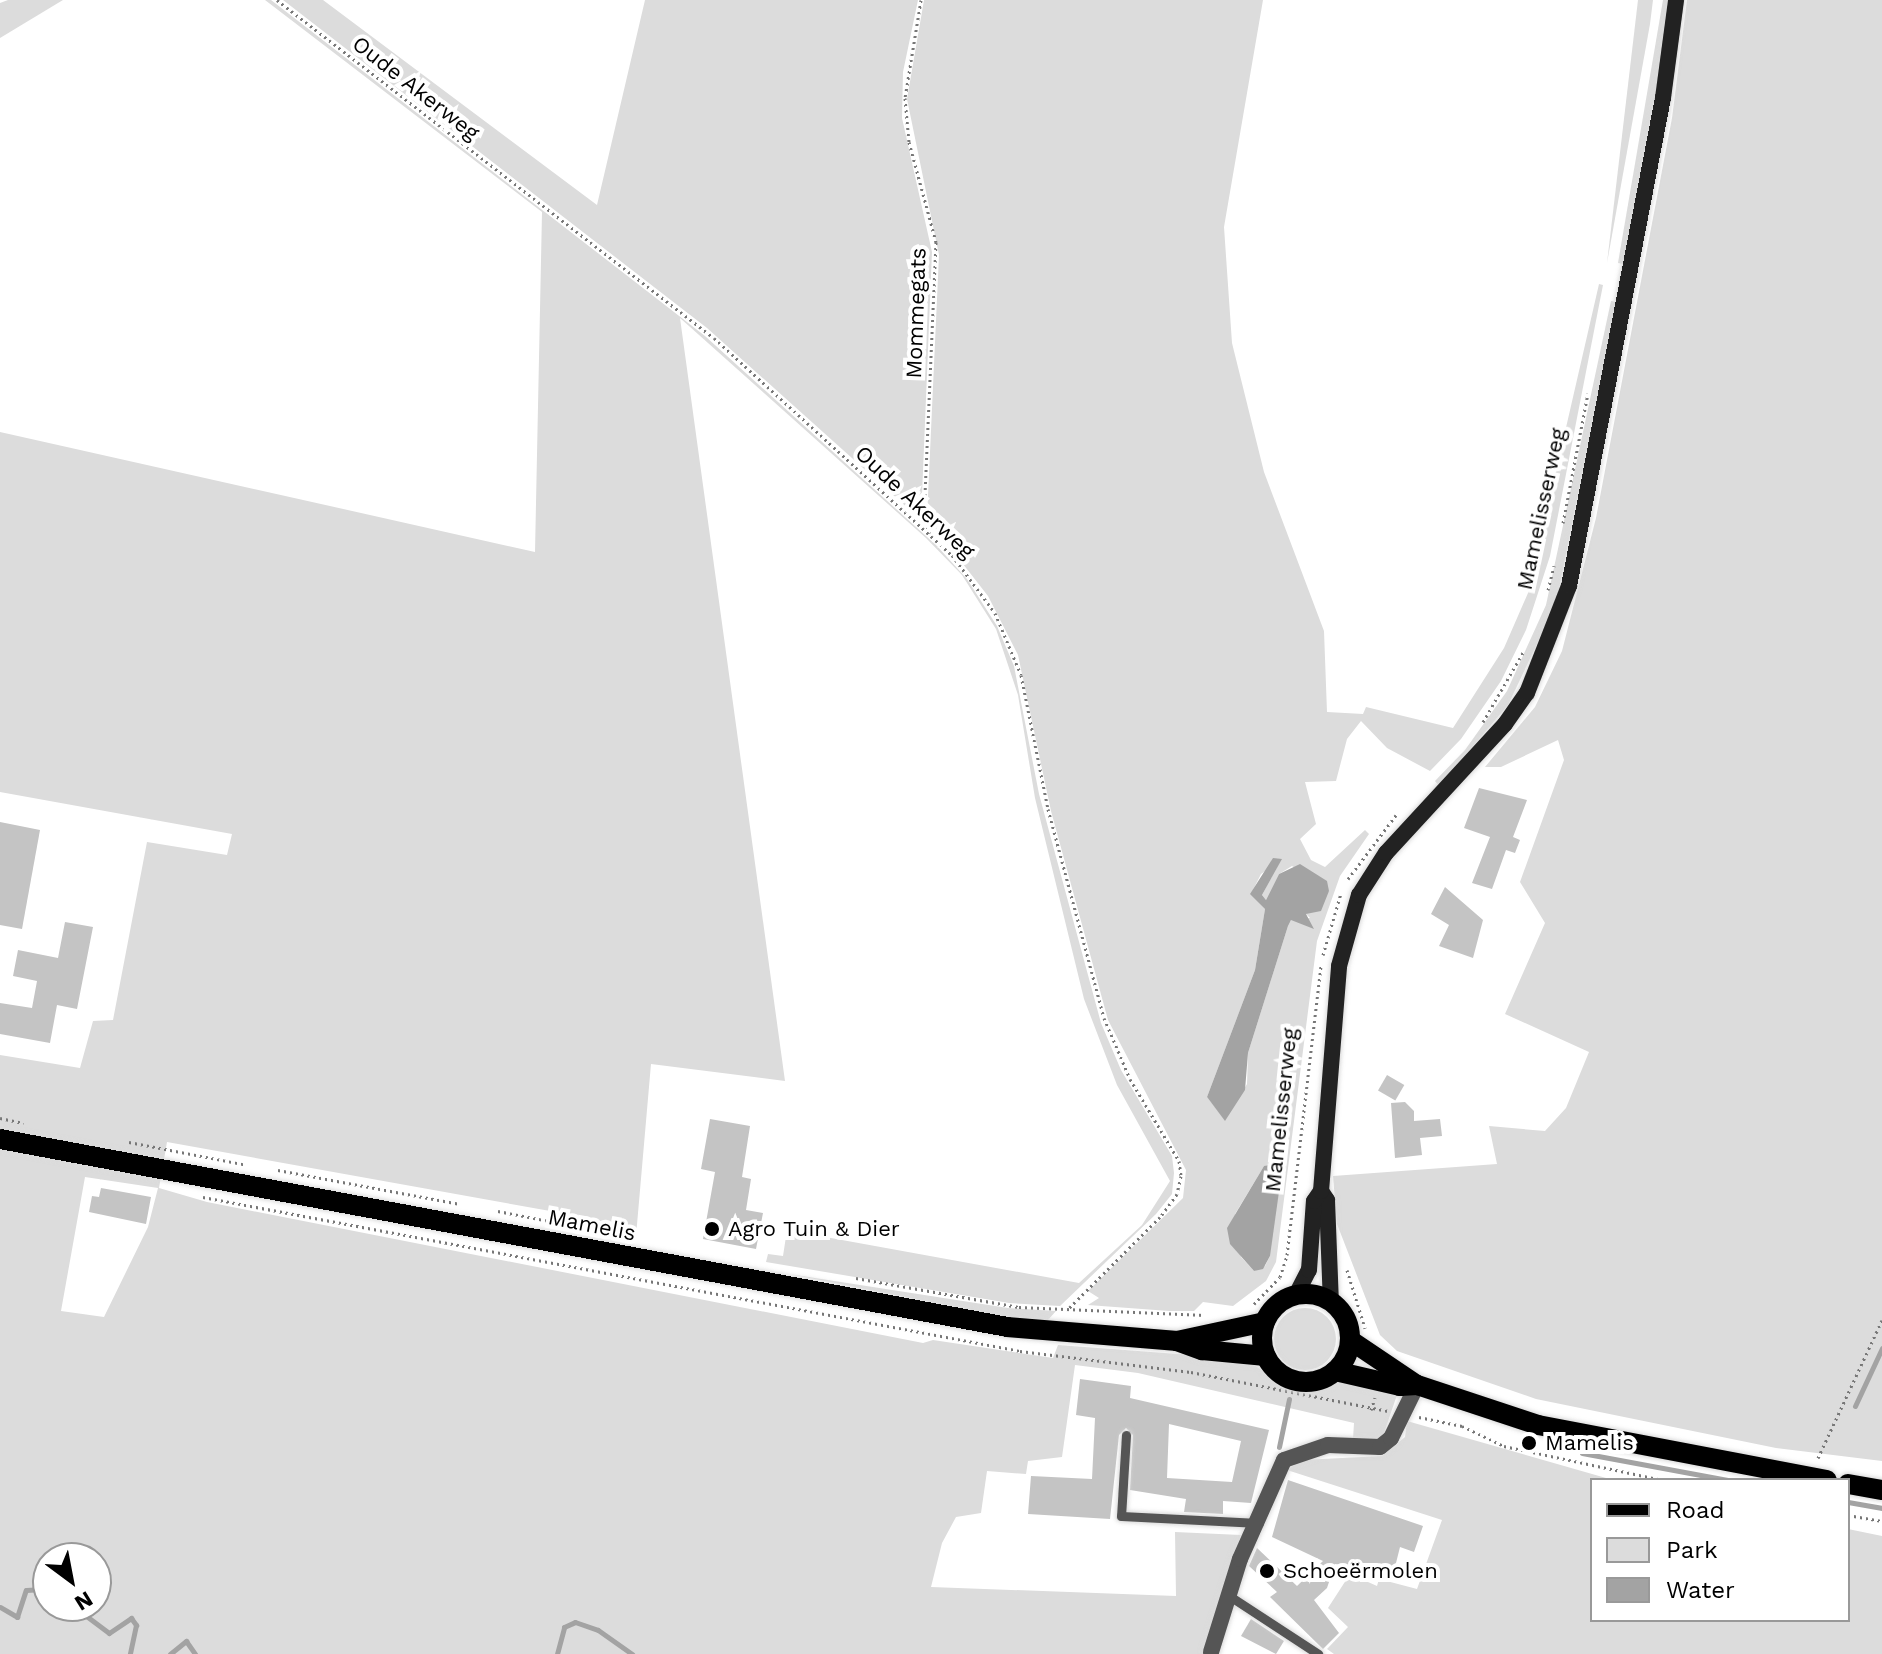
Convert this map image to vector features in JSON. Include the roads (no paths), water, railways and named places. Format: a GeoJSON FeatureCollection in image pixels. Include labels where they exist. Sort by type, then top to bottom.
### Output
{"type":"FeatureCollection","features":[{"type":"Feature","properties":{"kind":"main road","name":"Mamelis"},"geometry":{"type":"LineString","coordinates":[[0,1139],[1007,1327],[1177,1341],[1202,1350],[1266,1356]]}},
{"type":"Feature","properties":{"kind":"main road"},"geometry":{"type":"LineString","coordinates":[[1360,1338],[1335,1371],[1316,1381],[1294,1380],[1275,1369],[1266,1356],[1265,1322],[1278,1305],[1296,1295],[1331,1302],[1360,1338],[1417,1385],[1538,1425],[1826,1471]]}},
{"type":"Feature","properties":{"kind":"main road","name":"Mamelis"},"geometry":{"type":"LineString","coordinates":[[1177,1341],[1265,1322]]}},
{"type":"Feature","properties":{"kind":"main road"},"geometry":{"type":"LineString","coordinates":[[1335,1371],[1400,1386],[1417,1385]]}},
{"type":"Feature","properties":{"kind":"main road"},"geometry":{"type":"LineString","coordinates":[[1850,1484],[1882,1490]]}},
{"type":"Feature","properties":{"kind":"street","name":"Mamelisserweg"},"geometry":{"type":"LineString","coordinates":[[1296,1295],[1309,1270],[1314,1201],[1321,1191],[1330,1029],[1339,966],[1359,895],[1386,853],[1505,724],[1527,693],[1569,586],[1657,129],[1676,0]]}},
{"type":"Feature","properties":{"kind":"street","name":"Mamelisserweg"},"geometry":{"type":"LineString","coordinates":[[1321,1191],[1327,1200],[1331,1302]]}},
{"type":"Feature","properties":{"kind":"street"},"geometry":{"type":"LineString","coordinates":[[1211,1652],[1228,1595],[1284,1460],[1328,1445],[1380,1447],[1391,1438],[1417,1385]]}},
{"type":"Feature","properties":{"kind":"lane"},"geometry":{"type":"LineString","coordinates":[[1126,1435],[1121,1516],[1259,1523]]}},
{"type":"Feature","properties":{"kind":"lane"},"geometry":{"type":"LineString","coordinates":[[1228,1595],[1318,1654]]}},
{"type":"Feature","properties":{"kind":"water"},"geometry":{"type":"Polygon","coordinates":[[[1273,858],[1282,859],[1262,895],[1266,900],[1279,874],[1300,864],[1327,881],[1329,891],[1321,911],[1306,914],[1314,929],[1291,920],[1288,926],[1248,1053],[1245,1090],[1225,1121],[1207,1097],[1255,970],[1265,909],[1250,894],[1273,858]]]}},
{"type":"Feature","properties":{"kind":"water"},"geometry":{"type":"Polygon","coordinates":[[[1283,1163],[1270,1256],[1263,1269],[1254,1271],[1230,1244],[1227,1228],[1264,1166],[1283,1163]]]}},
{"type":"Feature","properties":{"kind":"waterway"},"geometry":{"type":"LineString","coordinates":[[1855,1406],[1882,1348]]}},
{"type":"Feature","properties":{"kind":"waterway"},"geometry":{"type":"LineString","coordinates":[[1279,1447],[1289,1399]]}},
{"type":"Feature","properties":{"kind":"waterway"},"geometry":{"type":"LineString","coordinates":[[1582,1453],[1717,1478]]}},
{"type":"Feature","properties":{"kind":"waterway"},"geometry":{"type":"LineString","coordinates":[[1850,1502],[1882,1508]]}},
{"type":"Feature","properties":{"kind":"waterway"},"geometry":{"type":"LineString","coordinates":[[0,1607],[17,1617],[26,1590],[32,1590]]}},
{"type":"Feature","properties":{"kind":"waterway"},"geometry":{"type":"LineString","coordinates":[[94,1622],[109,1633],[131,1618],[136,1625],[130,1654]]}},
{"type":"Feature","properties":{"kind":"waterway"},"geometry":{"type":"LineString","coordinates":[[557,1654],[564,1627],[575,1622],[598,1630],[632,1654]]}},
{"type":"Feature","properties":{"kind":"waterway"},"geometry":{"type":"LineString","coordinates":[[170,1654],[186,1641],[195,1654]]}},
{"type":"Feature","properties":{"kind":"place","name":"Agro Tuin & Dier"},"geometry":{"type":"Point","coordinates":[712,1229]}},
{"type":"Feature","properties":{"kind":"place","name":"Mamelis"},"geometry":{"type":"Point","coordinates":[1529,1443]}},
{"type":"Feature","properties":{"kind":"place","name":"Schoeërmolen"},"geometry":{"type":"Point","coordinates":[1267,1571]}}]}
